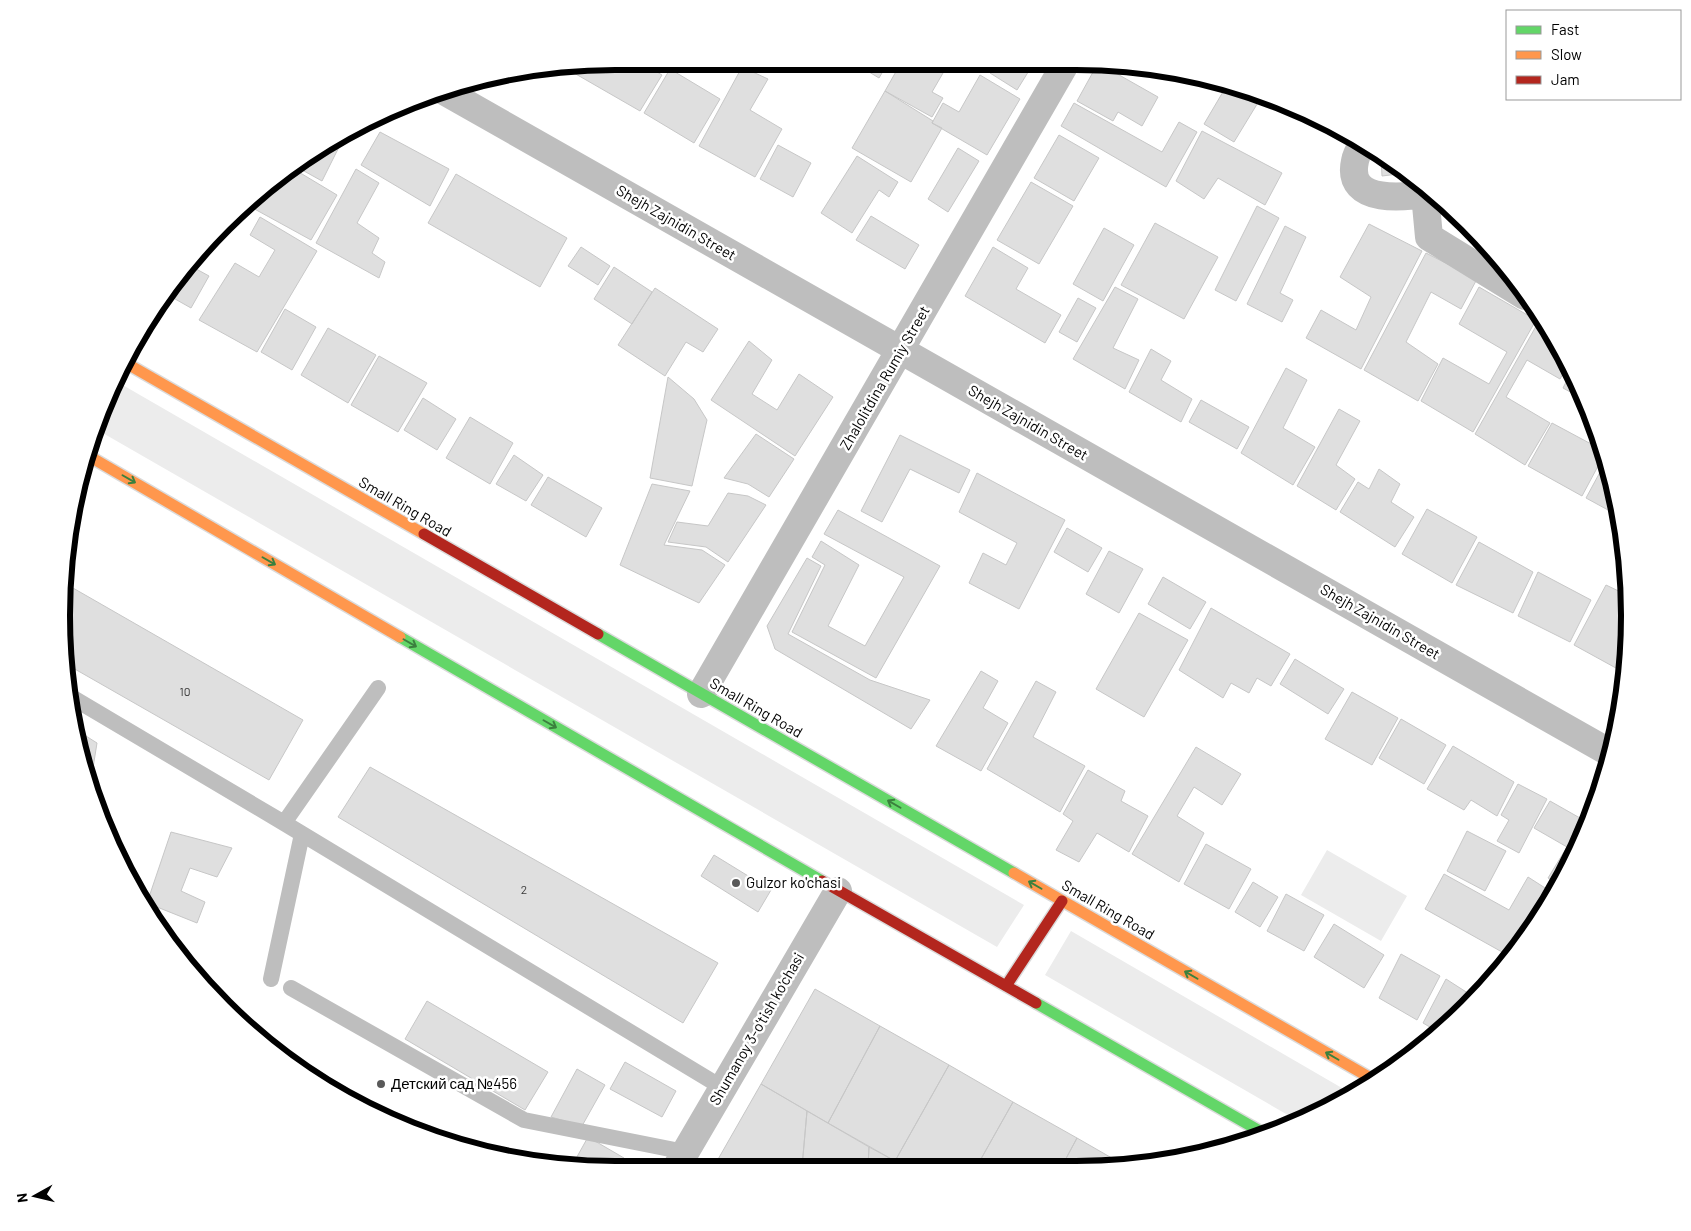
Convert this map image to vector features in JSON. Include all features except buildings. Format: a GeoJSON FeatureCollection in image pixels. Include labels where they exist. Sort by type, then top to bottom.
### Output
{"type":"FeatureCollection","features":[{"type":"Feature","properties":{"kind":"highway","name":"Small Ring Road"},"geometry":{"type":"LineString","coordinates":[[131,366],[1367,1076]]}},
{"type":"Feature","properties":{"kind":"highway"},"geometry":{"type":"LineString","coordinates":[[93,459],[838,891],[1257,1130]]}},
{"type":"Feature","properties":{"kind":"highway"},"geometry":{"type":"LineString","coordinates":[[1006,986],[1062,901]]}},
{"type":"Feature","properties":{"kind":"street","name":"Zhalolitdina Rumiy Street"},"geometry":{"type":"LineString","coordinates":[[701,694],[1062,70]]}},
{"type":"Feature","properties":{"kind":"street","name":"Shejh Zajnidin Street"},"geometry":{"type":"LineString","coordinates":[[452,95],[1604,749]]}},
{"type":"Feature","properties":{"kind":"street"},"geometry":{"type":"LineString","coordinates":[[1359,150],[1355,160],[1354,171],[1358,182],[1365,190],[1385,198],[1422,195]]}},
{"type":"Feature","properties":{"kind":"street"},"geometry":{"type":"LineString","coordinates":[[1429,200],[1430,237],[1511,287]]}},
{"type":"Feature","properties":{"kind":"street","name":"Shumanoy 3-o'tish ko'chasi"},"geometry":{"type":"LineString","coordinates":[[680,1160],[838,891]]}},
{"type":"Feature","properties":{"kind":"lane"},"geometry":{"type":"LineString","coordinates":[[284,823],[378,688]]}},
{"type":"Feature","properties":{"kind":"lane"},"geometry":{"type":"LineString","coordinates":[[77,700],[723,1088]]}},
{"type":"Feature","properties":{"kind":"lane"},"geometry":{"type":"LineString","coordinates":[[271,979],[302,834]]}},
{"type":"Feature","properties":{"kind":"lane"},"geometry":{"type":"LineString","coordinates":[[291,988],[524,1120],[680,1160]]}},
{"type":"Feature","properties":{"kind":"shaded area"},"geometry":{"type":"Polygon","coordinates":[[[122,384],[1024,905],[997,947],[102,433],[122,384]]]}},
{"type":"Feature","properties":{"kind":"shaded area"},"geometry":{"type":"Polygon","coordinates":[[[1327,850],[1407,896],[1381,941],[1301,895],[1327,850]]]}},
{"type":"Feature","properties":{"kind":"shaded area"},"geometry":{"type":"Polygon","coordinates":[[[1071,931],[1345,1090],[1317,1105],[1290,1116],[1045,975],[1071,931]]]}},
{"type":"Feature","properties":{"kind":"traffic: fast"},"geometry":{"type":"LineString","coordinates":[[598,634],[1014,873]]}},
{"type":"Feature","properties":{"kind":"traffic: fast"},"geometry":{"type":"LineString","coordinates":[[400,637],[822,881]]}},
{"type":"Feature","properties":{"kind":"traffic: fast"},"geometry":{"type":"LineString","coordinates":[[1036,1003],[1257,1130]]}},
{"type":"Feature","properties":{"kind":"traffic: slow"},"geometry":{"type":"LineString","coordinates":[[131,366],[424,534]]}},
{"type":"Feature","properties":{"kind":"traffic: slow"},"geometry":{"type":"LineString","coordinates":[[93,459],[400,637]]}},
{"type":"Feature","properties":{"kind":"traffic: slow"},"geometry":{"type":"LineString","coordinates":[[1014,873],[1367,1076]]}},
{"type":"Feature","properties":{"kind":"traffic: jam"},"geometry":{"type":"LineString","coordinates":[[424,534],[598,634]]}},
{"type":"Feature","properties":{"kind":"traffic: jam"},"geometry":{"type":"LineString","coordinates":[[822,881],[1036,1003]]}},
{"type":"Feature","properties":{"kind":"traffic: jam"},"geometry":{"type":"LineString","coordinates":[[1006,986],[1062,901]]}},
{"type":"Feature","properties":{"kind":"place","name":"Gulzor ko'chasi"},"geometry":{"type":"Point","coordinates":[736,883]}},
{"type":"Feature","properties":{"kind":"place","name":"Детский сад №456"},"geometry":{"type":"Point","coordinates":[381,1084]}}]}
